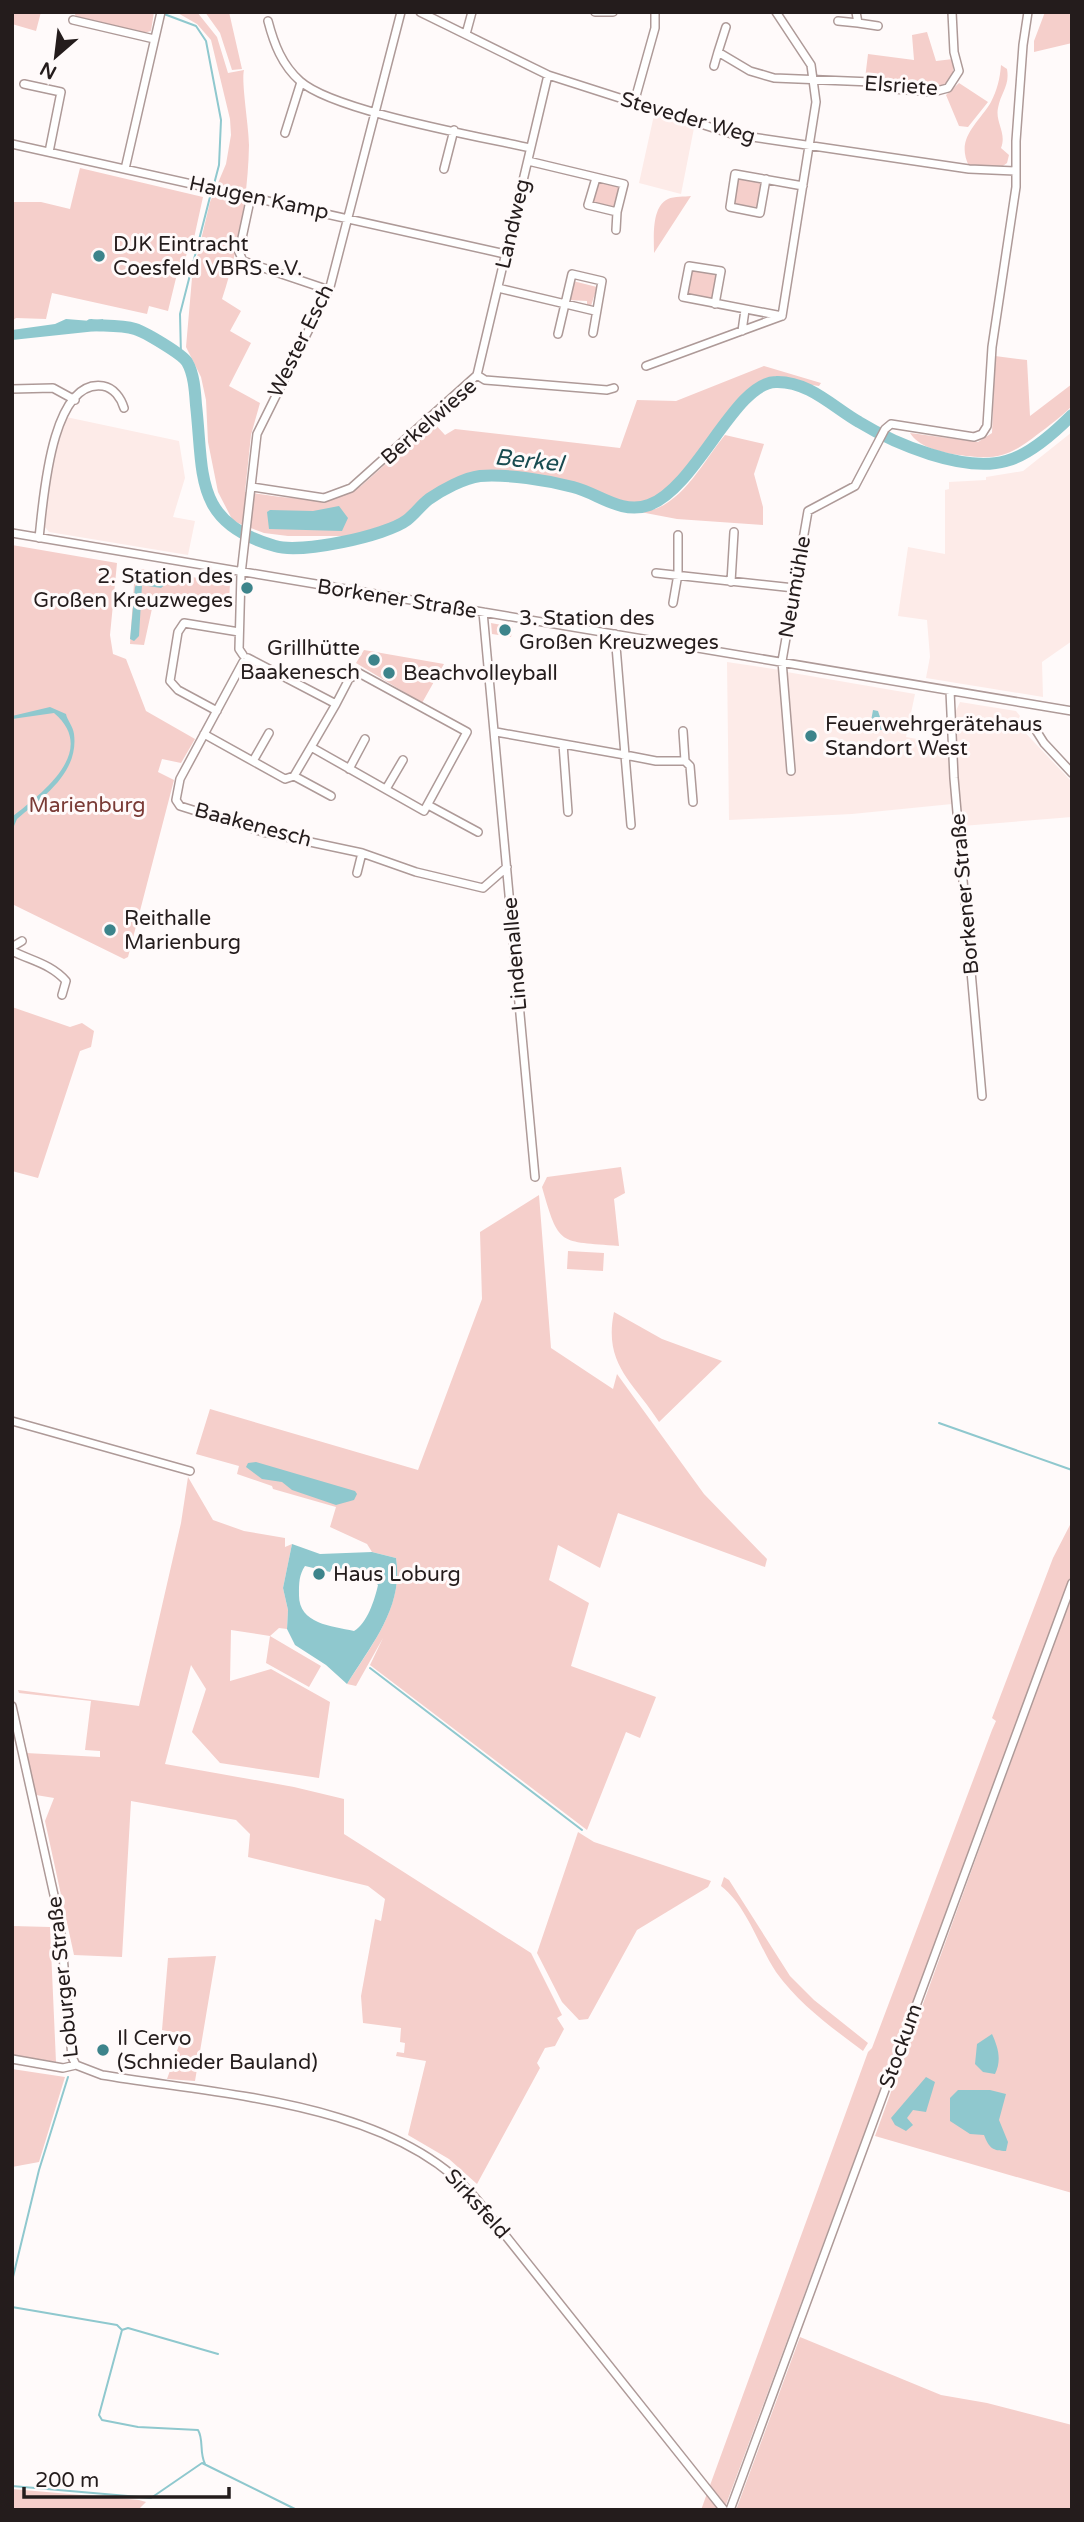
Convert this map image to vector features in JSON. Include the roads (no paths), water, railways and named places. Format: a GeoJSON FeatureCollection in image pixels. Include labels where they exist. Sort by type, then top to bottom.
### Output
{"type":"FeatureCollection","features":[{"type":"Feature","properties":{"kind":"street"},"geometry":{"type":"LineString","coordinates":[[125,169],[161,12]]}},
{"type":"Feature","properties":{"kind":"street","name":"Wester Esch"},"geometry":{"type":"LineString","coordinates":[[241,574],[260,425],[329,290],[401,12]]}},
{"type":"Feature","properties":{"kind":"street","name":"Steveder Weg"},"geometry":{"type":"LineString","coordinates":[[420,12],[548,75],[732,134],[969,169],[1015,171]]}},
{"type":"Feature","properties":{"kind":"street"},"geometry":{"type":"LineString","coordinates":[[466,34],[472,12]]}},
{"type":"Feature","properties":{"kind":"street"},"geometry":{"type":"LineString","coordinates":[[595,12],[613,12]]}},
{"type":"Feature","properties":{"kind":"street"},"geometry":{"type":"LineString","coordinates":[[634,103],[656,28],[655,12]]}},
{"type":"Feature","properties":{"kind":"street"},"geometry":{"type":"LineString","coordinates":[[776,12],[804,50],[814,79],[816,102],[782,316]]}},
{"type":"Feature","properties":{"kind":"street"},"geometry":{"type":"LineString","coordinates":[[856,12],[858,23]]}},
{"type":"Feature","properties":{"kind":"street","name":"Elsriete"},"geometry":{"type":"LineString","coordinates":[[814,79],[848,83],[873,82],[894,89],[943,91],[953,83],[959,71],[954,52],[952,12]]}},
{"type":"Feature","properties":{"kind":"street"},"geometry":{"type":"LineString","coordinates":[[1015,171],[1023,45],[1028,12]]}},
{"type":"Feature","properties":{"kind":"street"},"geometry":{"type":"LineString","coordinates":[[73,20],[154,39]]}},
{"type":"Feature","properties":{"kind":"street"},"geometry":{"type":"LineString","coordinates":[[268,21],[280,56],[301,82],[327,96],[376,111],[530,148]]}},
{"type":"Feature","properties":{"kind":"street"},"geometry":{"type":"LineString","coordinates":[[838,21],[878,26]]}},
{"type":"Feature","properties":{"kind":"street"},"geometry":{"type":"LineString","coordinates":[[714,66],[726,27]]}},
{"type":"Feature","properties":{"kind":"street"},"geometry":{"type":"LineString","coordinates":[[718,52],[750,71],[774,78],[814,79]]}},
{"type":"Feature","properties":{"kind":"street","name":"Landweg"},"geometry":{"type":"LineString","coordinates":[[477,375],[548,75]]}},
{"type":"Feature","properties":{"kind":"street"},"geometry":{"type":"LineString","coordinates":[[285,134],[301,82]]}},
{"type":"Feature","properties":{"kind":"street"},"geometry":{"type":"LineString","coordinates":[[24,84],[61,92],[49,152]]}},
{"type":"Feature","properties":{"kind":"street"},"geometry":{"type":"LineString","coordinates":[[444,169],[454,130]]}},
{"type":"Feature","properties":{"kind":"street","name":"Haugen Kamp"},"geometry":{"type":"LineString","coordinates":[[12,144],[505,254]]}},
{"type":"Feature","properties":{"kind":"street","name":"Landweg"},"geometry":{"type":"LineString","coordinates":[[528,161],[624,184],[617,212],[617,230]]}},
{"type":"Feature","properties":{"kind":"street","name":"Neumühle"},"geometry":{"type":"LineString","coordinates":[[782,662],[808,511],[855,486],[888,426],[974,437],[985,430],[990,358],[1016,187],[1015,171]]}},
{"type":"Feature","properties":{"kind":"street"},"geometry":{"type":"LineString","coordinates":[[766,179],[760,212],[730,207],[735,174],[766,179],[803,186]]}},
{"type":"Feature","properties":{"kind":"street"},"geometry":{"type":"LineString","coordinates":[[596,178],[588,205],[617,212]]}},
{"type":"Feature","properties":{"kind":"street"},"geometry":{"type":"LineString","coordinates":[[251,196],[239,252],[243,261],[329,290]]}},
{"type":"Feature","properties":{"kind":"street"},"geometry":{"type":"LineString","coordinates":[[715,304],[721,271],[689,266],[683,298],[745,310],[782,316]]}},
{"type":"Feature","properties":{"kind":"street"},"geometry":{"type":"LineString","coordinates":[[558,334],[572,274],[602,281],[593,333]]}},
{"type":"Feature","properties":{"kind":"street","name":"Landweg"},"geometry":{"type":"LineString","coordinates":[[498,288],[595,311]]}},
{"type":"Feature","properties":{"kind":"street"},"geometry":{"type":"LineString","coordinates":[[742,331],[745,310]]}},
{"type":"Feature","properties":{"kind":"street"},"geometry":{"type":"LineString","coordinates":[[646,366],[782,316]]}},
{"type":"Feature","properties":{"kind":"street","name":"Berkelwiese"},"geometry":{"type":"LineString","coordinates":[[252,486],[324,498],[351,488],[477,375],[497,381],[607,390],[614,388]]}},
{"type":"Feature","properties":{"kind":"street"},"geometry":{"type":"LineString","coordinates":[[38,538],[52,444],[59,423],[75,400],[88,388],[101,386],[114,391],[124,408]]}},
{"type":"Feature","properties":{"kind":"street"},"geometry":{"type":"LineString","coordinates":[[12,389],[53,388],[62,390],[75,400]]}},
{"type":"Feature","properties":{"kind":"street"},"geometry":{"type":"LineString","coordinates":[[731,582],[734,532]]}},
{"type":"Feature","properties":{"kind":"street","name":"Borkener Straße"},"geometry":{"type":"LineString","coordinates":[[12,534],[1072,711]]}},
{"type":"Feature","properties":{"kind":"street"},"geometry":{"type":"LineString","coordinates":[[673,603],[678,574],[678,535]]}},
{"type":"Feature","properties":{"kind":"street"},"geometry":{"type":"LineString","coordinates":[[656,573],[794,588]]}},
{"type":"Feature","properties":{"kind":"street"},"geometry":{"type":"LineString","coordinates":[[241,574],[239,649],[245,658],[336,704]]}},
{"type":"Feature","properties":{"kind":"street","name":"Lindenallee"},"geometry":{"type":"LineString","coordinates":[[483,612],[535,1177]]}},
{"type":"Feature","properties":{"kind":"street"},"geometry":{"type":"LineString","coordinates":[[216,711],[178,690],[170,681],[178,632],[184,623],[239,632]]}},
{"type":"Feature","properties":{"kind":"street"},"geometry":{"type":"LineString","coordinates":[[615,634],[631,825]]}},
{"type":"Feature","properties":{"kind":"street","name":"Baakenesch"},"geometry":{"type":"LineString","coordinates":[[245,658],[180,779],[176,800],[180,806],[263,832],[362,853],[482,892],[507,867]]}},
{"type":"Feature","properties":{"kind":"street"},"geometry":{"type":"LineString","coordinates":[[782,662],[791,771]]}},
{"type":"Feature","properties":{"kind":"street"},"geometry":{"type":"LineString","coordinates":[[294,776],[349,678],[359,673],[467,732],[424,811],[311,747]]}},
{"type":"Feature","properties":{"kind":"street","name":"Borkener Straße"},"geometry":{"type":"LineString","coordinates":[[950,691],[954,778],[982,1096]]}},
{"type":"Feature","properties":{"kind":"street"},"geometry":{"type":"LineString","coordinates":[[1032,724],[1044,743],[1072,773]]}},
{"type":"Feature","properties":{"kind":"street"},"geometry":{"type":"LineString","coordinates":[[682,731],[685,761]]}},
{"type":"Feature","properties":{"kind":"street"},"geometry":{"type":"LineString","coordinates":[[496,732],[656,761],[685,761],[690,765],[693,802]]}},
{"type":"Feature","properties":{"kind":"street"},"geometry":{"type":"LineString","coordinates":[[253,761],[269,733]]}},
{"type":"Feature","properties":{"kind":"street"},"geometry":{"type":"LineString","coordinates":[[204,734],[281,777],[294,776],[331,796]]}},
{"type":"Feature","properties":{"kind":"street"},"geometry":{"type":"LineString","coordinates":[[349,769],[365,739]]}},
{"type":"Feature","properties":{"kind":"street"},"geometry":{"type":"LineString","coordinates":[[563,744],[568,812]]}},
{"type":"Feature","properties":{"kind":"street"},"geometry":{"type":"LineString","coordinates":[[386,789],[403,760]]}},
{"type":"Feature","properties":{"kind":"street"},"geometry":{"type":"LineString","coordinates":[[428,805],[478,832]]}},
{"type":"Feature","properties":{"kind":"street"},"geometry":{"type":"LineString","coordinates":[[357,873],[362,853]]}},
{"type":"Feature","properties":{"kind":"street"},"geometry":{"type":"LineString","coordinates":[[22,941],[12,949],[50,965],[60,974],[66,981],[62,995]]}},
{"type":"Feature","properties":{"kind":"street"},"geometry":{"type":"LineString","coordinates":[[12,1421],[190,1471]]}},
{"type":"Feature","properties":{"kind":"street","name":"Stockum"},"geometry":{"type":"LineString","coordinates":[[730,2510],[1072,1583]]}},
{"type":"Feature","properties":{"kind":"street","name":"Loburger Straße"},"geometry":{"type":"LineString","coordinates":[[12,1706],[14,1730],[60,1922],[72,2057],[76,2065],[63,2068],[12,2059]]}},
{"type":"Feature","properties":{"kind":"street","name":"Sirksfeld"},"geometry":{"type":"LineString","coordinates":[[76,2065],[102,2075],[319,2111],[365,2126],[448,2169],[478,2200],[724,2510]]}},
{"type":"Feature","properties":{"kind":"water"},"geometry":{"type":"Polygon","coordinates":[[[66,319],[103,319],[106,330],[12,340],[12,330],[55,324],[66,319]]]}},
{"type":"Feature","properties":{"kind":"water"},"geometry":{"type":"Polygon","coordinates":[[[339,506],[348,518],[342,531],[269,529],[267,512],[270,510],[313,511],[339,506]]]}},
{"type":"Feature","properties":{"kind":"water"},"geometry":{"type":"Polygon","coordinates":[[[141,577],[167,583],[161,588],[142,585],[139,636],[134,641],[130,639],[135,587],[141,577]]]}},
{"type":"Feature","properties":{"kind":"water"},"geometry":{"type":"Polygon","coordinates":[[[50,707],[66,714],[72,728],[74,748],[71,761],[57,783],[17,819],[14,826],[12,817],[38,796],[61,770],[71,742],[66,727],[54,713],[12,719],[12,716],[50,707]]]}},
{"type":"Feature","properties":{"kind":"water"},"geometry":{"type":"Polygon","coordinates":[[[873,710],[878,711],[882,723],[898,723],[887,730],[877,730],[871,721],[873,710]]]}},
{"type":"Feature","properties":{"kind":"water"},"geometry":{"type":"Polygon","coordinates":[[[256,1462],[355,1491],[357,1494],[354,1500],[336,1505],[292,1490],[282,1482],[262,1479],[246,1467],[248,1463],[256,1462]]]}},
{"type":"Feature","properties":{"kind":"water","name":"Haus Loburg"},"geometry":{"type":"Polygon","coordinates":[[[292,1544],[320,1554],[372,1552],[396,1558],[395,1593],[384,1625],[347,1684],[326,1665],[295,1645],[287,1629],[288,1610],[283,1588],[292,1544]],[[305,1566],[300,1579],[300,1604],[310,1618],[318,1622],[354,1631],[367,1617],[378,1585],[369,1577],[351,1570],[332,1568],[330,1572],[305,1566]]]}},
{"type":"Feature","properties":{"kind":"water"},"geometry":{"type":"Polygon","coordinates":[[[992,2034],[998,2054],[995,2074],[983,2072],[975,2064],[977,2044],[992,2034]]]}},
{"type":"Feature","properties":{"kind":"water"},"geometry":{"type":"Polygon","coordinates":[[[926,2077],[935,2082],[926,2112],[913,2110],[907,2118],[913,2125],[906,2131],[895,2125],[891,2118],[926,2077]]]}},
{"type":"Feature","properties":{"kind":"water"},"geometry":{"type":"Polygon","coordinates":[[[958,2090],[990,2090],[1006,2094],[999,2120],[1008,2142],[1006,2151],[990,2146],[984,2135],[970,2134],[950,2121],[950,2098],[958,2090]]]}},
{"type":"Feature","properties":{"kind":"waterway"},"geometry":{"type":"LineString","coordinates":[[164,14],[196,26],[206,41],[221,120],[219,165],[213,188]]}},
{"type":"Feature","properties":{"kind":"waterway"},"geometry":{"type":"LineString","coordinates":[[181,356],[180,314],[211,193]]}},
{"type":"Feature","properties":{"kind":"waterway","name":"Berkel"},"geometry":{"type":"LineString","coordinates":[[91,325],[135,329],[163,344],[187,362],[195,388],[203,474],[216,510],[229,524],[248,536],[287,548],[322,546],[381,532],[407,520],[426,501],[440,492],[480,476],[539,480],[582,490],[619,505],[649,505],[667,495],[683,478],[746,399],[761,387],[776,382],[788,383],[810,391],[874,430],[910,447],[970,463],[989,464],[1024,454],[1072,415]]}},
{"type":"Feature","properties":{"kind":"waterway"},"geometry":{"type":"LineString","coordinates":[[939,1423],[1072,1470]]}},
{"type":"Feature","properties":{"kind":"waterway"},"geometry":{"type":"LineString","coordinates":[[370,1668],[582,1830]]}},
{"type":"Feature","properties":{"kind":"waterway"},"geometry":{"type":"LineString","coordinates":[[12,2281],[39,2170],[68,2077]]}},
{"type":"Feature","properties":{"kind":"waterway"},"geometry":{"type":"LineString","coordinates":[[12,2307],[117,2325],[122,2330],[99,2415],[102,2420],[138,2427],[198,2430],[205,2464]]}},
{"type":"Feature","properties":{"kind":"waterway"},"geometry":{"type":"LineString","coordinates":[[122,2330],[128,2328],[218,2354]]}},
{"type":"Feature","properties":{"kind":"waterway"},"geometry":{"type":"LineString","coordinates":[[12,2486],[151,2498],[202,2463],[297,2510]]}},
{"type":"Feature","properties":{"kind":"place","name":"DJK Eintracht Coesfeld VBRS e.V."},"geometry":{"type":"Point","coordinates":[99,256]}},
{"type":"Feature","properties":{"kind":"place","name":"2. Station des Großen Kreuzweges"},"geometry":{"type":"Point","coordinates":[247,588]}},
{"type":"Feature","properties":{"kind":"place","name":"3. Station des Großen Kreuzweges"},"geometry":{"type":"Point","coordinates":[505,630]}},
{"type":"Feature","properties":{"kind":"place","name":"Grillhütte Baakenesch"},"geometry":{"type":"Point","coordinates":[374,660]}},
{"type":"Feature","properties":{"kind":"place","name":"Beachvolleyball"},"geometry":{"type":"Point","coordinates":[389,673]}},
{"type":"Feature","properties":{"kind":"place","name":"Feuerwehrgerätehaus Standort West"},"geometry":{"type":"Point","coordinates":[811,736]}},
{"type":"Feature","properties":{"kind":"place","name":"Reithalle Marienburg"},"geometry":{"type":"Point","coordinates":[110,930]}},
{"type":"Feature","properties":{"kind":"place","name":"Haus Loburg"},"geometry":{"type":"Point","coordinates":[319,1574]}},
{"type":"Feature","properties":{"kind":"place","name":"Il Cervo (Schnieder Bauland)"},"geometry":{"type":"Point","coordinates":[103,2050]}},
{"type":"Feature","properties":{"kind":"park label","name":"Marienburg"},"geometry":{"type":"Point","coordinates":[87,805]}}]}
